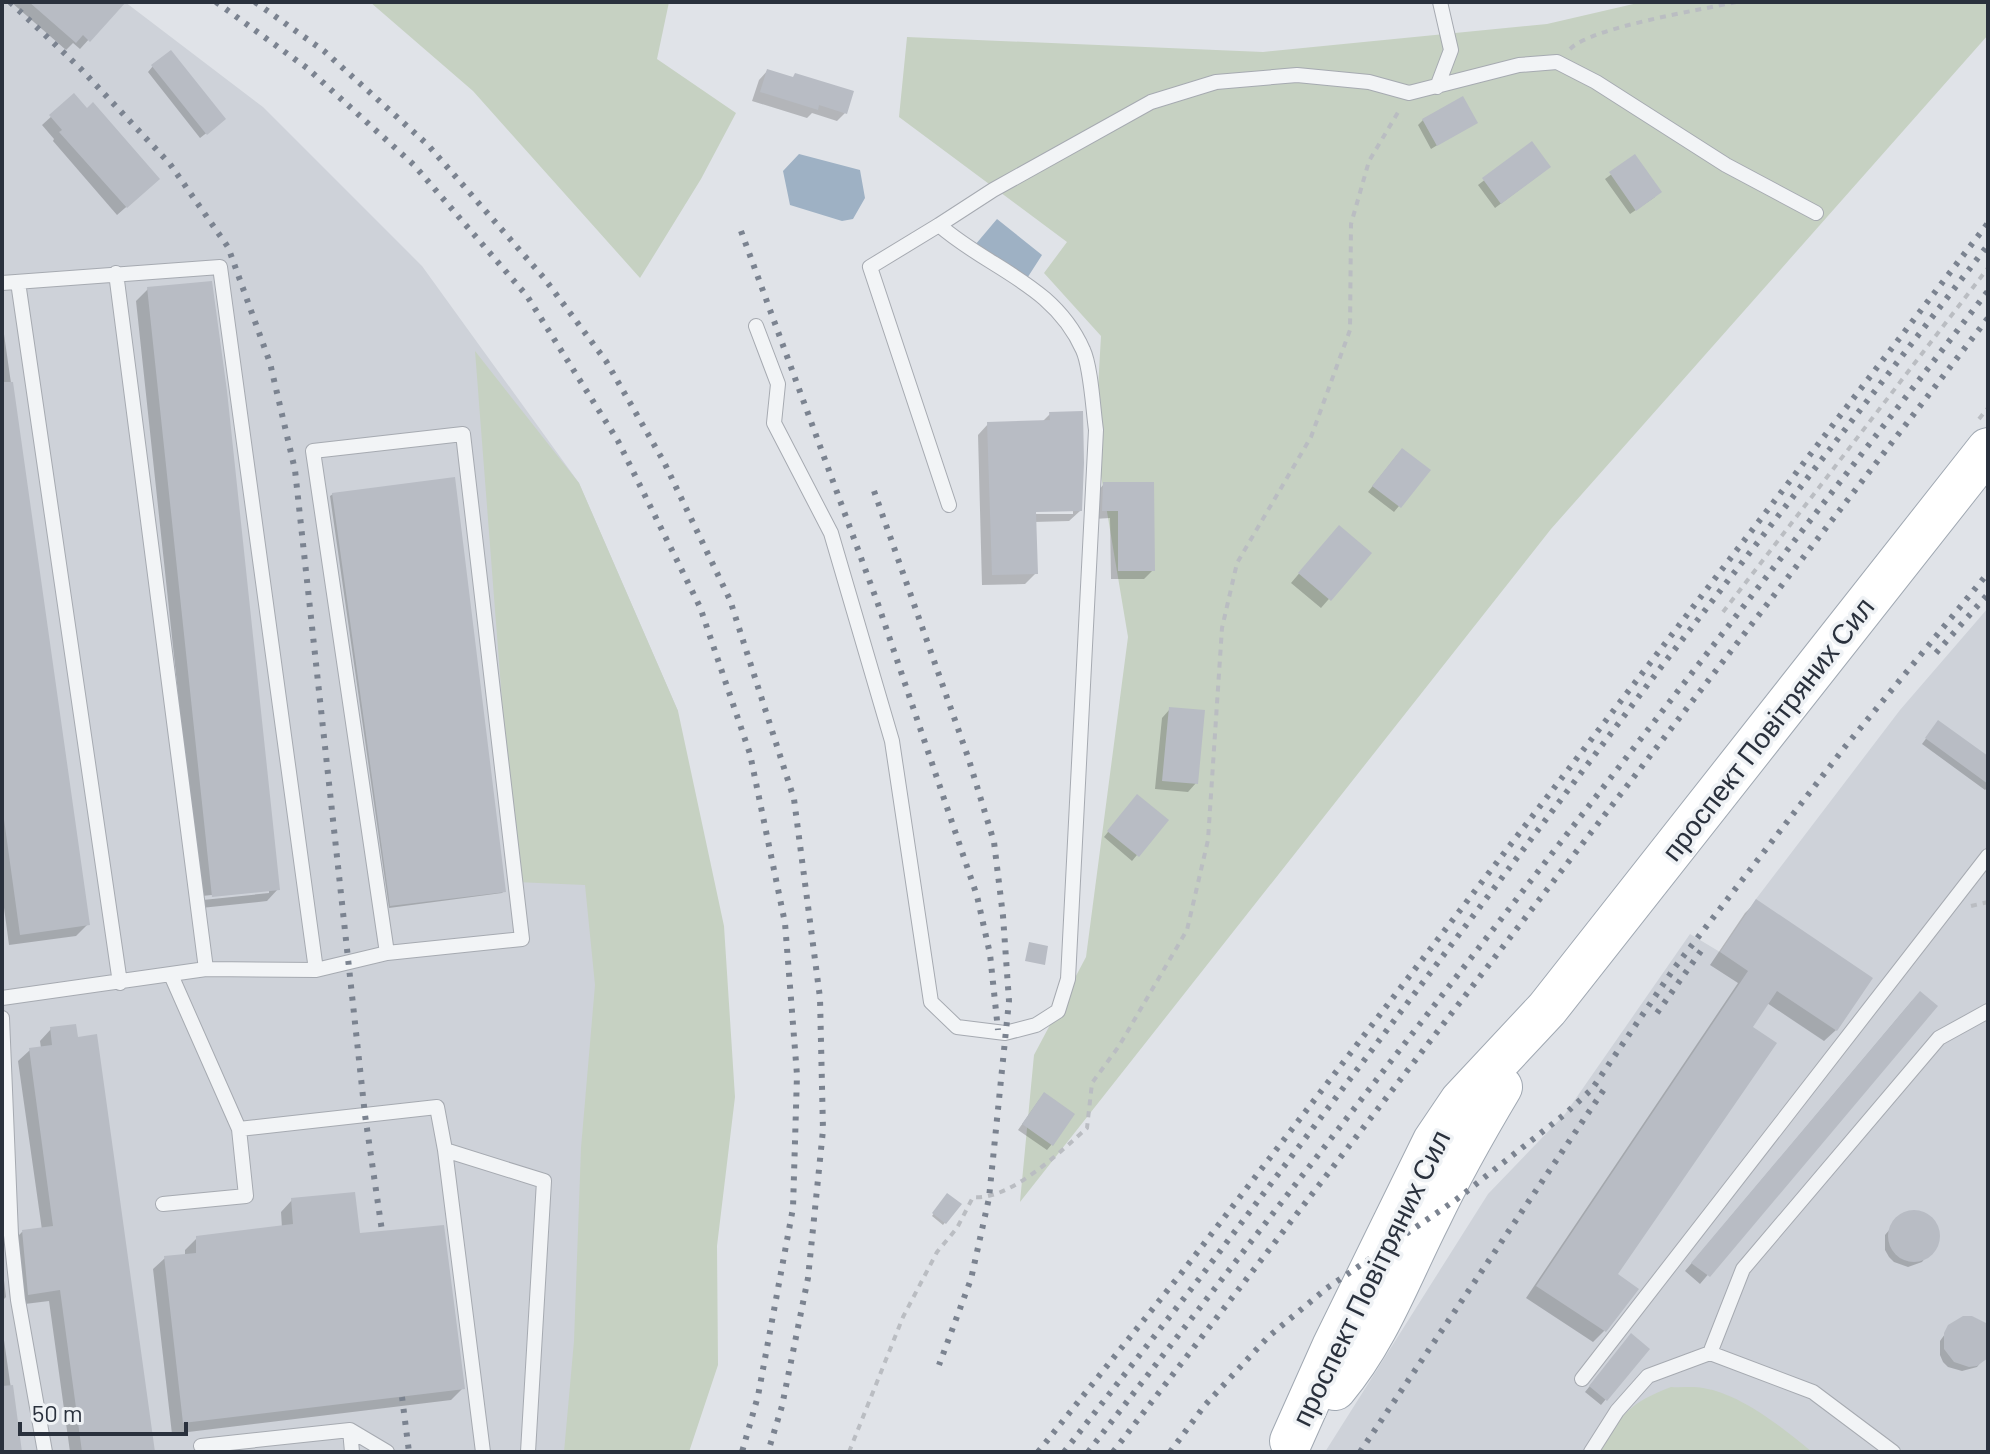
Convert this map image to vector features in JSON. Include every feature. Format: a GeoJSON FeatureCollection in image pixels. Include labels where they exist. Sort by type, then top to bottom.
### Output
{"type":"FeatureCollection","features":[{"type":"Feature","properties":{"kind":"main road","name":"проспект Повітряних Сил"},"geometry":{"type":"LineString","coordinates":[[1287,1447],[1434,1141],[1461,1101],[1547,1009],[1988,449]]}},
{"type":"Feature","properties":{"kind":"lane"},"geometry":{"type":"LineString","coordinates":[[1437,87],[1451,50],[1440,2]]}},
{"type":"Feature","properties":{"kind":"lane"},"geometry":{"type":"LineString","coordinates":[[949,505],[870,267],[993,190],[1151,102],[1216,82],[1297,75],[1369,82],[1409,93],[1519,65],[1557,62],[1596,82],[1726,165],[1816,213]]}},
{"type":"Feature","properties":{"kind":"lane"},"geometry":{"type":"LineString","coordinates":[[756,326],[778,384],[774,423],[831,533],[892,741],[931,1002],[957,1027],[1005,1033],[1036,1025],[1058,1011],[1068,979],[1096,430],[1084,351],[1053,304],[962,245],[939,225]]}},
{"type":"Feature","properties":{"kind":"lane"},"geometry":{"type":"LineString","coordinates":[[2,283],[220,267],[316,970]]}},
{"type":"Feature","properties":{"kind":"lane"},"geometry":{"type":"LineString","coordinates":[[116,273],[206,969]]}},
{"type":"Feature","properties":{"kind":"lane"},"geometry":{"type":"LineString","coordinates":[[18,282],[120,983]]}},
{"type":"Feature","properties":{"kind":"lane"},"geometry":{"type":"LineString","coordinates":[[2,998],[206,969],[316,970],[387,953],[522,939],[463,434],[313,451],[387,953]]}},
{"type":"Feature","properties":{"kind":"lane"},"geometry":{"type":"LineString","coordinates":[[1582,1379],[1988,856]]}},
{"type":"Feature","properties":{"kind":"lane"},"geometry":{"type":"LineString","coordinates":[[163,1204],[246,1196],[239,1129],[171,975]]}},
{"type":"Feature","properties":{"kind":"lane"},"geometry":{"type":"LineString","coordinates":[[1710,1353],[1743,1269],[1939,1038],[1988,1011]]}},
{"type":"Feature","properties":{"kind":"lane"},"geometry":{"type":"LineString","coordinates":[[2,1018],[11,1235],[18,1300],[45,1452]]}},
{"type":"Feature","properties":{"kind":"lane"},"geometry":{"type":"LineString","coordinates":[[239,1129],[437,1107],[483,1452]]}},
{"type":"Feature","properties":{"kind":"lane"},"geometry":{"type":"LineString","coordinates":[[445,1150],[544,1181],[528,1452]]}},
{"type":"Feature","properties":{"kind":"lane"},"geometry":{"type":"LineString","coordinates":[[1591,1452],[1617,1411],[1648,1376],[1710,1353],[1813,1392],[1893,1452]]}},
{"type":"Feature","properties":{"kind":"lane"},"geometry":{"type":"LineString","coordinates":[[350,1430],[352,1452]]}},
{"type":"Feature","properties":{"kind":"lane"},"geometry":{"type":"LineString","coordinates":[[201,1446],[350,1430],[387,1452]]}},
{"type":"Feature","properties":{"kind":"path"},"geometry":{"type":"LineString","coordinates":[[1557,62],[1575,44],[1613,29],[1736,2]]}},
{"type":"Feature","properties":{"kind":"path"},"geometry":{"type":"LineString","coordinates":[[849,1452],[903,1317],[937,1252],[957,1228],[973,1197],[985,1198],[1036,1173],[1087,1128],[1092,1083],[1119,1046],[1187,930],[1208,840],[1222,628],[1237,563],[1311,437],[1350,330],[1351,224],[1365,174],[1369,161],[1409,93]]}},
{"type":"Feature","properties":{"kind":"path"},"geometry":{"type":"LineString","coordinates":[[1723,612],[1988,268]]}},
{"type":"Feature","properties":{"kind":"shaded area"},"geometry":{"type":"Polygon","coordinates":[[[2,2],[125,2],[263,107],[422,266],[579,483],[678,711],[645,1432],[635,1452],[2,1452],[2,2]]]}},
{"type":"Feature","properties":{"kind":"shaded area"},"geometry":{"type":"Polygon","coordinates":[[[1988,608],[1988,1452],[1325,1452],[1488,1194],[1565,1114],[1690,934],[1720,952],[1756,899],[1900,710],[1988,608]]]}},
{"type":"Feature","properties":{"kind":"green space"},"geometry":{"type":"Polygon","coordinates":[[[370,2],[669,2],[657,59],[736,113],[701,179],[640,278],[473,91],[370,2]]]}},
{"type":"Feature","properties":{"kind":"green space"},"geometry":{"type":"Polygon","coordinates":[[[1642,2],[1988,2],[1988,35],[1551,529],[1020,1202],[1034,1055],[1086,957],[1128,637],[1095,440],[1101,336],[1044,273],[1067,242],[899,117],[907,37],[1263,52],[1547,24],[1642,2]]]}},
{"type":"Feature","properties":{"kind":"green space"},"geometry":{"type":"Polygon","coordinates":[[[475,351],[579,483],[678,711],[724,926],[735,1097],[717,1246],[718,1365],[689,1452],[564,1452],[574,1341],[581,1148],[595,985],[585,885],[516,882],[475,351]]]}},
{"type":"Feature","properties":{"kind":"green space"},"geometry":{"type":"Polygon","coordinates":[[[1671,1387],[1703,1388],[1732,1397],[1775,1423],[1812,1452],[1600,1452],[1628,1411],[1671,1387]]]}},
{"type":"Feature","properties":{"kind":"water"},"geometry":{"type":"Polygon","coordinates":[[[799,154],[860,170],[865,198],[853,219],[842,221],[790,205],[783,171],[799,154]]]}},
{"type":"Feature","properties":{"kind":"water"},"geometry":{"type":"Polygon","coordinates":[[[997,219],[1042,255],[1024,283],[975,245],[997,219]]]}},
{"type":"Feature","properties":{"kind":"building"},"geometry":{"type":"Polygon","coordinates":[[[29,2],[126,2],[90,42],[83,35],[76,43],[29,2]]]}},
{"type":"Feature","properties":{"kind":"building"},"geometry":{"type":"Polygon","coordinates":[[[171,50],[226,119],[207,135],[151,65],[171,50]]]}},
{"type":"Feature","properties":{"kind":"building"},"geometry":{"type":"Polygon","coordinates":[[[767,69],[793,77],[795,73],[854,91],[847,114],[819,105],[818,110],[760,92],[767,69]]]}},
{"type":"Feature","properties":{"kind":"building"},"geometry":{"type":"Polygon","coordinates":[[[74,93],[87,108],[93,102],[160,179],[127,208],[59,132],[62,130],[49,115],[74,93]]]}},
{"type":"Feature","properties":{"kind":"building"},"geometry":{"type":"Polygon","coordinates":[[[1463,96],[1478,123],[1437,146],[1422,119],[1463,96]]]}},
{"type":"Feature","properties":{"kind":"building"},"geometry":{"type":"Polygon","coordinates":[[[1532,141],[1551,167],[1501,204],[1482,178],[1532,141]]]}},
{"type":"Feature","properties":{"kind":"building"},"geometry":{"type":"Polygon","coordinates":[[[1635,154],[1662,192],[1636,211],[1609,172],[1635,154]]]}},
{"type":"Feature","properties":{"kind":"building"},"geometry":{"type":"Polygon","coordinates":[[[212,281],[227,391],[280,890],[212,897],[147,287],[212,281]]]}},
{"type":"Feature","properties":{"kind":"building"},"geometry":{"type":"Polygon","coordinates":[[[2,382],[13,382],[90,925],[20,935],[2,805],[2,382]]]}},
{"type":"Feature","properties":{"kind":"building"},"geometry":{"type":"Polygon","coordinates":[[[1083,411],[1082,511],[1036,512],[1038,574],[992,575],[987,422],[1050,420],[1049,412],[1083,411]]]}},
{"type":"Feature","properties":{"kind":"building"},"geometry":{"type":"Polygon","coordinates":[[[1402,448],[1431,470],[1401,508],[1372,486],[1402,448]]]}},
{"type":"Feature","properties":{"kind":"building"},"geometry":{"type":"Polygon","coordinates":[[[455,477],[506,892],[390,906],[332,493],[455,477]]]}},
{"type":"Feature","properties":{"kind":"building"},"geometry":{"type":"Polygon","coordinates":[[[1103,482],[1154,482],[1155,571],[1118,571],[1118,511],[1102,511],[1103,482]]]}},
{"type":"Feature","properties":{"kind":"building"},"geometry":{"type":"Polygon","coordinates":[[[1339,525],[1372,553],[1331,601],[1298,573],[1339,525]]]}},
{"type":"Feature","properties":{"kind":"building"},"geometry":{"type":"Polygon","coordinates":[[[1169,707],[1205,710],[1198,784],[1162,781],[1169,707]]]}},
{"type":"Feature","properties":{"kind":"building"},"geometry":{"type":"Polygon","coordinates":[[[1938,720],[1988,756],[1988,784],[1925,738],[1938,720]]]}},
{"type":"Feature","properties":{"kind":"building"},"geometry":{"type":"Polygon","coordinates":[[[1137,794],[1169,820],[1139,857],[1107,831],[1137,794]]]}},
{"type":"Feature","properties":{"kind":"building"},"geometry":{"type":"Polygon","coordinates":[[[1756,899],[1873,978],[1837,1031],[1777,991],[1753,1027],[1777,1043],[1618,1274],[1639,1289],[1606,1332],[1536,1286],[1748,971],[1720,952],[1756,899]]]}},
{"type":"Feature","properties":{"kind":"building"},"geometry":{"type":"Polygon","coordinates":[[[1029,942],[1048,946],[1045,965],[1025,961],[1029,942]]]}},
{"type":"Feature","properties":{"kind":"building"},"geometry":{"type":"Polygon","coordinates":[[[1920,991],[1938,1006],[1710,1277],[1691,1263],[1920,991]]]}},
{"type":"Feature","properties":{"kind":"building"},"geometry":{"type":"Polygon","coordinates":[[[76,1024],[78,1037],[97,1034],[155,1452],[82,1452],[60,1290],[28,1295],[22,1230],[53,1226],[29,1048],[52,1045],[50,1027],[76,1024]]]}},
{"type":"Feature","properties":{"kind":"building"},"geometry":{"type":"Polygon","coordinates":[[[1044,1092],[1075,1114],[1053,1146],[1022,1124],[1044,1092]]]}},
{"type":"Feature","properties":{"kind":"building"},"geometry":{"type":"Polygon","coordinates":[[[355,1192],[360,1233],[444,1225],[465,1389],[183,1423],[164,1256],[196,1253],[196,1236],[293,1224],[291,1198],[355,1192]]]}},
{"type":"Feature","properties":{"kind":"building"},"geometry":{"type":"Polygon","coordinates":[[[947,1193],[962,1204],[946,1224],[932,1213],[947,1193]]]}},
{"type":"Feature","properties":{"kind":"building"},"geometry":{"type":"Polygon","coordinates":[[[1914,1210],[1932,1218],[1940,1236],[1932,1254],[1914,1262],[1896,1254],[1888,1236],[1896,1218],[1914,1210]]]}},
{"type":"Feature","properties":{"kind":"building"},"geometry":{"type":"Polygon","coordinates":[[[1963,1316],[1972,1316],[1988,1324],[1988,1358],[1977,1366],[1954,1362],[1944,1349],[1944,1333],[1948,1325],[1963,1316]]]}},
{"type":"Feature","properties":{"kind":"building"},"geometry":{"type":"Polygon","coordinates":[[[1631,1333],[1650,1349],[1607,1401],[1589,1386],[1631,1333]]]}},
{"type":"Feature","properties":{"kind":"building"},"geometry":{"type":"Polygon","coordinates":[[[13,1385],[22,1452],[2,1452],[2,1386],[13,1385]]]}},
{"type":"Feature","properties":{"kind":"railway"},"geometry":{"type":"LineString","coordinates":[[10,2],[80,68],[170,164],[228,247],[270,363],[295,470],[365,1115],[382,1231]]}},
{"type":"Feature","properties":{"kind":"railway"},"geometry":{"type":"LineString","coordinates":[[216,2],[307,68],[414,165],[527,296],[618,441],[700,607],[750,754],[785,923],[797,1075],[793,1208],[758,1396],[742,1452]]}},
{"type":"Feature","properties":{"kind":"railway"},"geometry":{"type":"LineString","coordinates":[[255,2],[324,51],[428,145],[544,278],[606,361],[664,462],[730,600],[794,799],[820,998],[823,1130],[808,1278],[782,1406],[768,1452]]}},
{"type":"Feature","properties":{"kind":"railway"},"geometry":{"type":"LineString","coordinates":[[1038,1452],[1183,1271],[1988,223]]}},
{"type":"Feature","properties":{"kind":"railway"},"geometry":{"type":"LineString","coordinates":[[741,231],[878,604],[977,896],[990,954],[998,1030]]}},
{"type":"Feature","properties":{"kind":"railway"},"geometry":{"type":"LineString","coordinates":[[1064,1452],[1199,1279],[1658,671],[1988,245]]}},
{"type":"Feature","properties":{"kind":"railway"},"geometry":{"type":"LineString","coordinates":[[1088,1452],[1988,291]]}},
{"type":"Feature","properties":{"kind":"railway"},"geometry":{"type":"LineString","coordinates":[[1113,1452],[1988,318]]}},
{"type":"Feature","properties":{"kind":"railway"},"geometry":{"type":"LineString","coordinates":[[874,491],[968,757],[994,842],[1003,916],[1009,1001],[989,1198],[971,1279],[939,1365]]}},
{"type":"Feature","properties":{"kind":"railway"},"geometry":{"type":"LineString","coordinates":[[1170,1452],[1205,1405],[1268,1337],[1327,1288],[1457,1199],[1592,1089],[1675,967],[1844,748],[1988,573]]}},
{"type":"Feature","properties":{"kind":"railway"},"geometry":{"type":"LineString","coordinates":[[1936,653],[1988,594]]}},
{"type":"Feature","properties":{"kind":"railway"},"geometry":{"type":"LineString","coordinates":[[1657,1013],[1703,948]]}},
{"type":"Feature","properties":{"kind":"railway"},"geometry":{"type":"LineString","coordinates":[[1360,1452],[1607,1085]]}},
{"type":"Feature","properties":{"kind":"railway"},"geometry":{"type":"LineString","coordinates":[[402,1397],[409,1452]]}}]}
